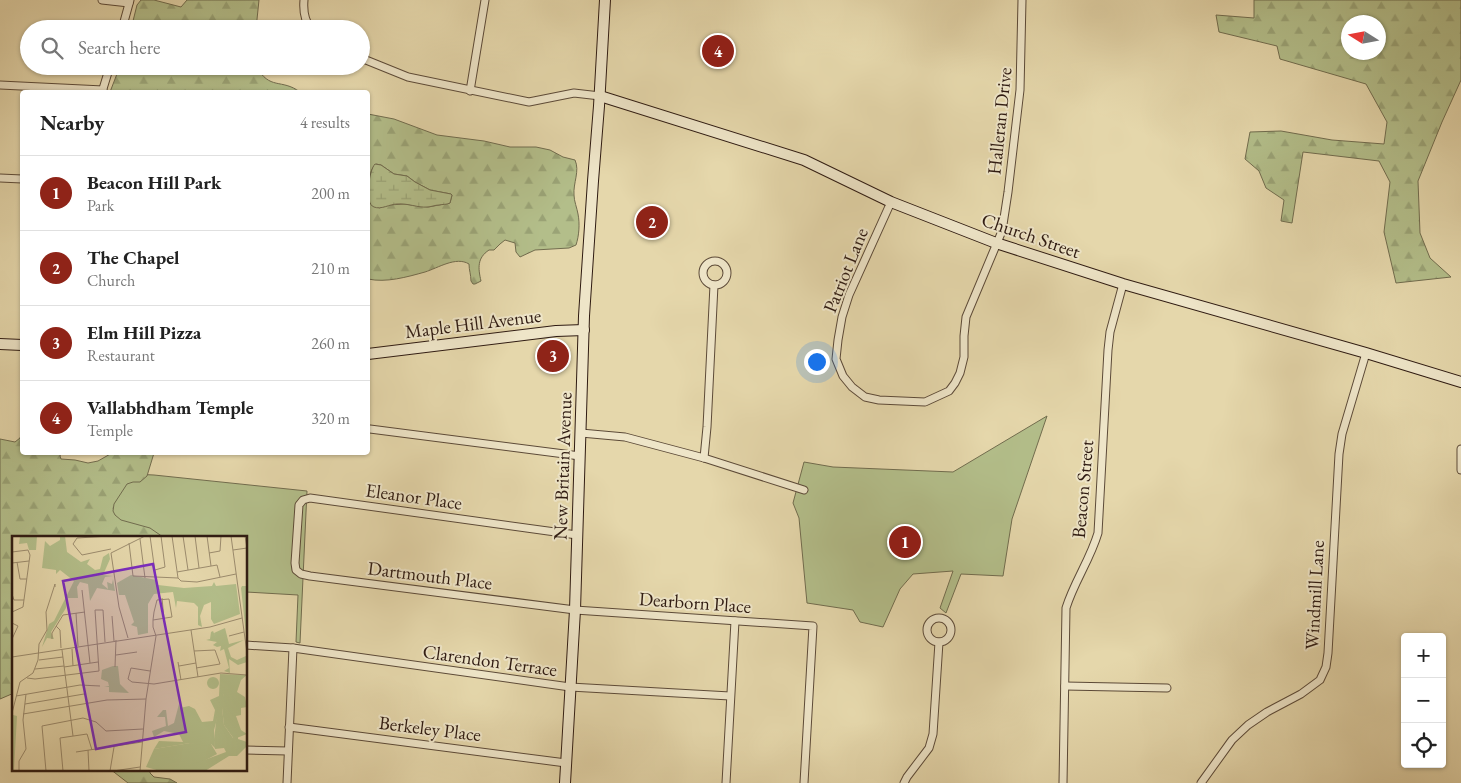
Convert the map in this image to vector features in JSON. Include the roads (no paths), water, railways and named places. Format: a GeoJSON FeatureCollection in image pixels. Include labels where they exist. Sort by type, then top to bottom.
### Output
{"type":"FeatureCollection","features":[{"type":"Feature","properties":{"kind":"main road","name":"New Britain Avenue"},"geometry":{"type":"LineString","coordinates":[[565,783],[575,610],[584,330],[605,0]]}},
{"type":"Feature","properties":{"kind":"main road","name":"Church Street"},"geometry":{"type":"LineString","coordinates":[[600,96],[804,160],[891,202],[996,243],[1123,284],[1461,382]]}},
{"type":"Feature","properties":{"kind":"main road","name":"Maple Hill Avenue"},"geometry":{"type":"LineString","coordinates":[[370,354],[556,330],[584,330]]}},
{"type":"Feature","properties":{"kind":"main road"},"geometry":{"type":"LineString","coordinates":[[0,344],[20,345]]}},
{"type":"Feature","properties":{"kind":"street"},"geometry":{"type":"LineString","coordinates":[[102,0],[130,2],[125,20]]}},
{"type":"Feature","properties":{"kind":"street"},"geometry":{"type":"LineString","coordinates":[[304,0],[303,12],[306,20]]}},
{"type":"Feature","properties":{"kind":"street"},"geometry":{"type":"LineString","coordinates":[[470,91],[484,0]]}},
{"type":"Feature","properties":{"kind":"street","name":"Halleran Drive"},"geometry":{"type":"LineString","coordinates":[[996,243],[1002,231],[1020,91],[1022,0]]}},
{"type":"Feature","properties":{"kind":"street"},"geometry":{"type":"LineString","coordinates":[[370,62],[408,77],[529,102],[574,94],[600,96]]}},
{"type":"Feature","properties":{"kind":"street"},"geometry":{"type":"LineString","coordinates":[[103,90],[107,75]]}},
{"type":"Feature","properties":{"kind":"street"},"geometry":{"type":"LineString","coordinates":[[0,85],[86,90]]}},
{"type":"Feature","properties":{"kind":"street"},"geometry":{"type":"LineString","coordinates":[[0,178],[20,179]]}},
{"type":"Feature","properties":{"kind":"street","name":"Patriot Lane"},"geometry":{"type":"LineString","coordinates":[[891,202],[849,295],[842,317],[838,340],[836,359],[843,376],[852,387],[865,397],[879,400],[925,402],[949,390],[956,383],[964,357],[966,317],[996,243]]}},
{"type":"Feature","properties":{"kind":"street","name":"Beacon Street"},"geometry":{"type":"LineString","coordinates":[[1062,783],[1066,608],[1071,592],[1093,549],[1098,533],[1108,350],[1110,332],[1123,284]]}},
{"type":"Feature","properties":{"kind":"street"},"geometry":{"type":"LineString","coordinates":[[704,458],[714,285]]}},
{"type":"Feature","properties":{"kind":"street","name":"Windmill Lane"},"geometry":{"type":"LineString","coordinates":[[1201,783],[1232,740],[1248,725],[1301,694],[1320,680],[1326,667],[1339,454],[1342,434],[1366,353]]}},
{"type":"Feature","properties":{"kind":"street"},"geometry":{"type":"LineString","coordinates":[[370,429],[580,456]]}},
{"type":"Feature","properties":{"kind":"street"},"geometry":{"type":"LineString","coordinates":[[581,433],[625,437],[704,458],[804,490]]}},
{"type":"Feature","properties":{"kind":"street"},"geometry":{"type":"LineString","coordinates":[[1461,449],[1461,470]]}},
{"type":"Feature","properties":{"kind":"street","name":"Eleanor Place"},"geometry":{"type":"LineString","coordinates":[[295,556],[299,505],[303,500],[310,498],[577,535]]}},
{"type":"Feature","properties":{"kind":"street","name":"Dartmouth Place"},"geometry":{"type":"LineString","coordinates":[[295,556],[296,570],[301,574],[310,576],[575,610]]}},
{"type":"Feature","properties":{"kind":"street","name":"Dearborn Place"},"geometry":{"type":"LineString","coordinates":[[575,610],[813,626],[804,783]]}},
{"type":"Feature","properties":{"kind":"street"},"geometry":{"type":"LineString","coordinates":[[726,783],[735,621]]}},
{"type":"Feature","properties":{"kind":"street"},"geometry":{"type":"LineString","coordinates":[[904,783],[929,748],[933,734],[939,642]]}},
{"type":"Feature","properties":{"kind":"street","name":"Clarendon Terrace"},"geometry":{"type":"LineString","coordinates":[[248,646],[293,648],[570,687],[730,696]]}},
{"type":"Feature","properties":{"kind":"street"},"geometry":{"type":"LineString","coordinates":[[287,783],[293,648]]}},
{"type":"Feature","properties":{"kind":"street"},"geometry":{"type":"LineString","coordinates":[[1065,686],[1167,688]]}},
{"type":"Feature","properties":{"kind":"street","name":"Berkeley Place"},"geometry":{"type":"LineString","coordinates":[[289,726],[566,763]]}},
{"type":"Feature","properties":{"kind":"street"},"geometry":{"type":"LineString","coordinates":[[248,750],[288,751]]}},
{"type":"Feature","properties":{"kind":"place","name":"Vallabhdham Temple"},"geometry":{"type":"Point","coordinates":[718,51]}},
{"type":"Feature","properties":{"kind":"place","name":"The Chapel"},"geometry":{"type":"Point","coordinates":[652,222]}},
{"type":"Feature","properties":{"kind":"place","name":"Elm Hill Pizza"},"geometry":{"type":"Point","coordinates":[553,356]}},
{"type":"Feature","properties":{"kind":"place","name":"Beacon Hill Park"},"geometry":{"type":"Point","coordinates":[905,542]}}]}
